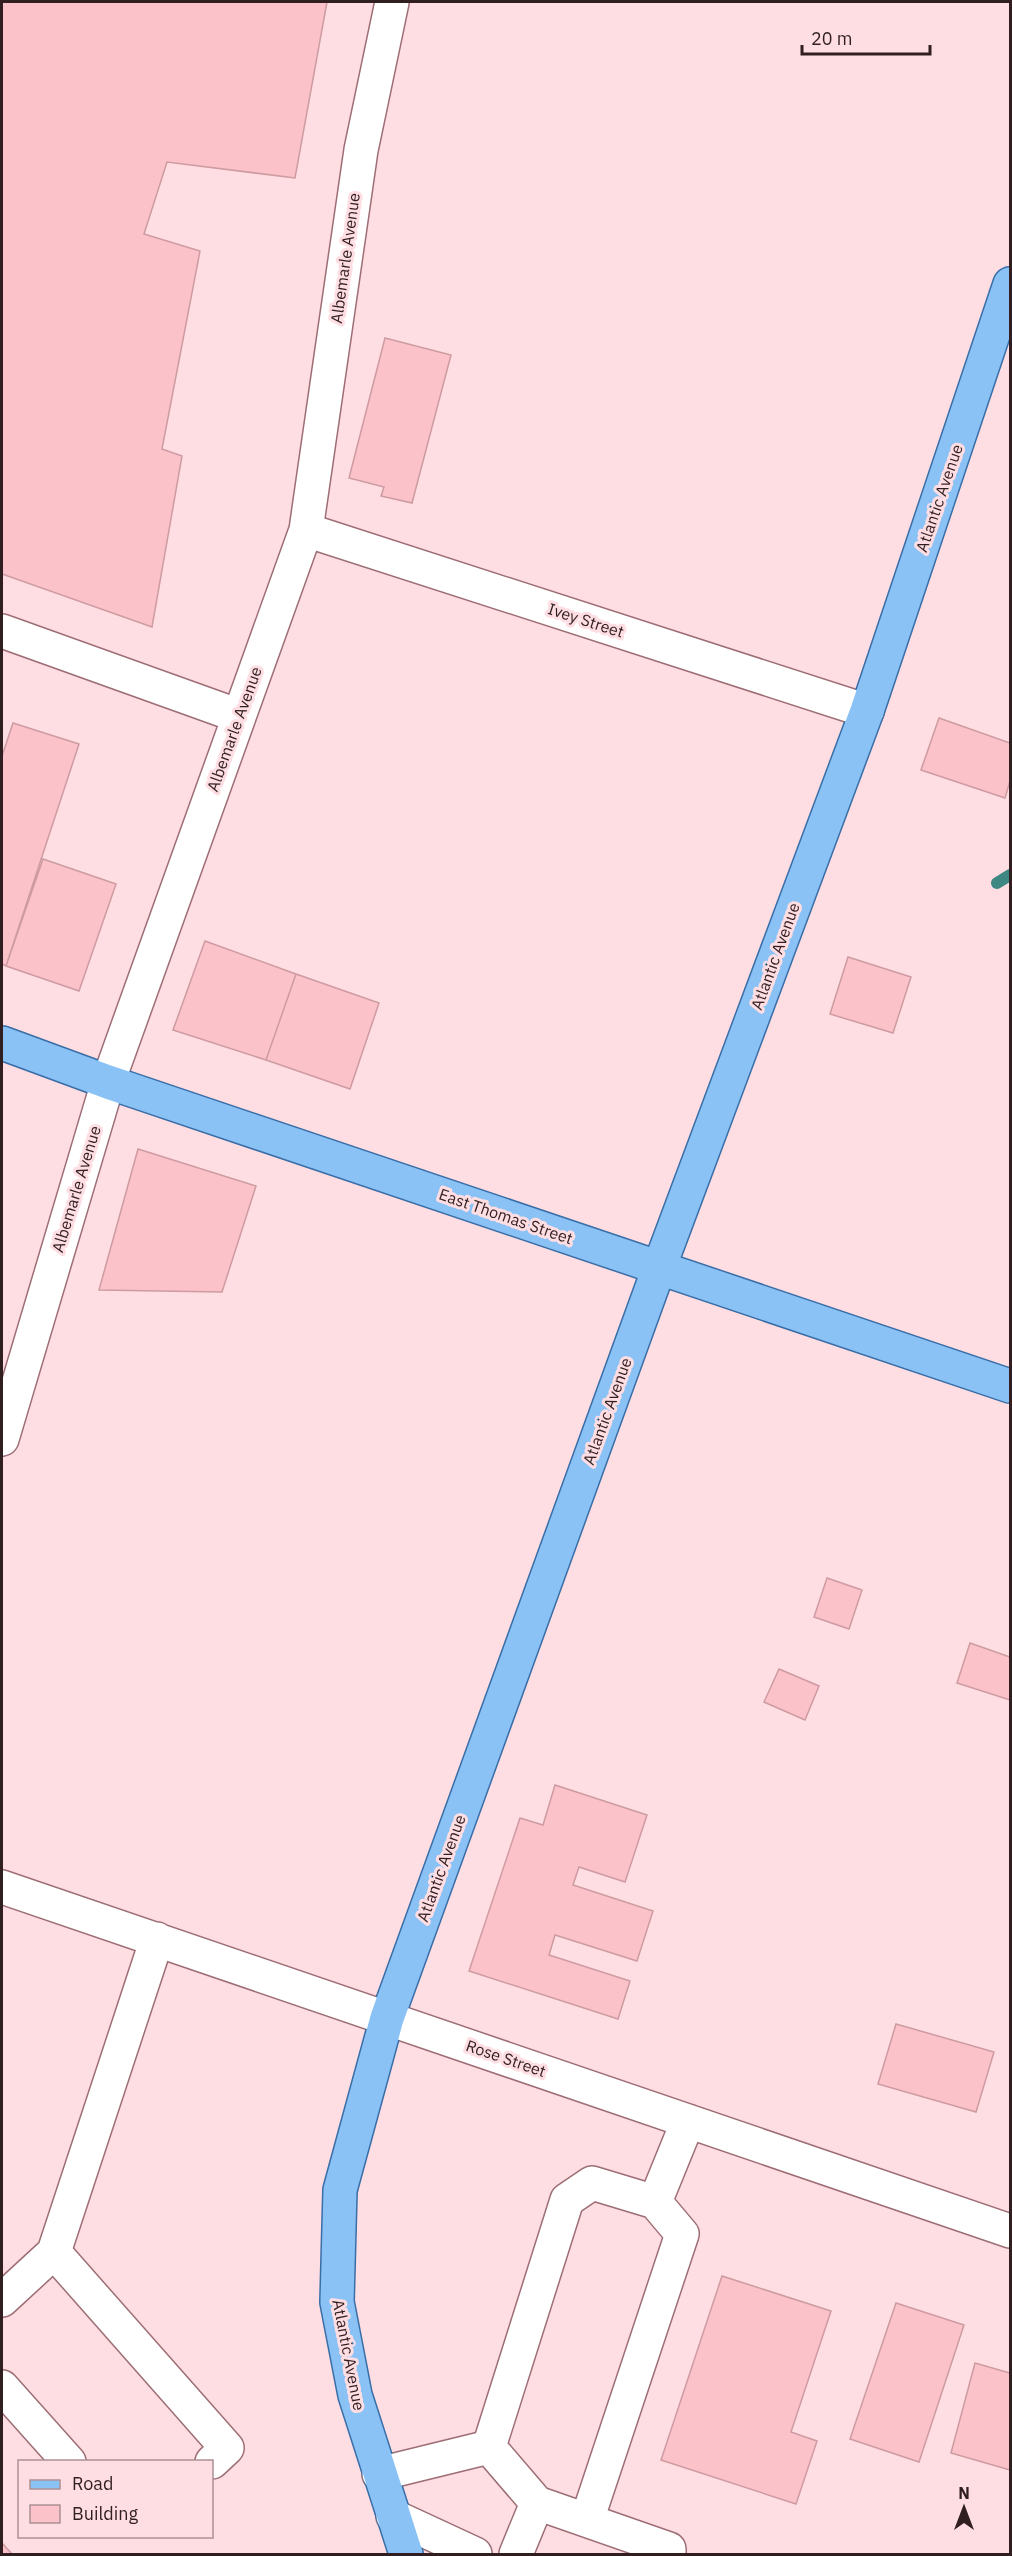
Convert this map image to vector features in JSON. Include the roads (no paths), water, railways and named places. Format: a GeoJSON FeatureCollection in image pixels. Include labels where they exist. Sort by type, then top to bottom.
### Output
{"type":"FeatureCollection","features":[{"type":"Feature","properties":{"kind":"main road","name":"Atlantic Avenue"},"geometry":{"type":"LineString","coordinates":[[406,2554],[354,2395],[337,2302],[340,2190],[387,2018],[659,1268],[867,711],[1011,284]]}},
{"type":"Feature","properties":{"kind":"main road","name":"East Thomas Street"},"geometry":{"type":"LineString","coordinates":[[2,1043],[108,1082],[1011,1386]]}},
{"type":"Feature","properties":{"kind":"street","name":"Albemarle Avenue"},"geometry":{"type":"LineString","coordinates":[[2,1439],[108,1082],[306,530],[361,150],[392,2]]}},
{"type":"Feature","properties":{"kind":"street","name":"Ivey Street"},"geometry":{"type":"LineString","coordinates":[[306,530],[867,711]]}},
{"type":"Feature","properties":{"kind":"street"},"geometry":{"type":"LineString","coordinates":[[2,632],[239,716]]}},
{"type":"Feature","properties":{"kind":"street","name":"Rose Street"},"geometry":{"type":"LineString","coordinates":[[2,1887],[1011,2231]]}},
{"type":"Feature","properties":{"kind":"street"},"geometry":{"type":"LineString","coordinates":[[2,2300],[54,2252],[157,1940]]}},
{"type":"Feature","properties":{"kind":"street"},"geometry":{"type":"LineString","coordinates":[[656,2202],[688,2121]]}},
{"type":"Feature","properties":{"kind":"street"},"geometry":{"type":"LineString","coordinates":[[489,2447],[567,2200],[592,2183],[656,2202],[682,2234],[587,2520]]}},
{"type":"Feature","properties":{"kind":"street"},"geometry":{"type":"LineString","coordinates":[[54,2252],[227,2448],[213,2461]]}},
{"type":"Feature","properties":{"kind":"street"},"geometry":{"type":"LineString","coordinates":[[2,2387],[67,2460]]}},
{"type":"Feature","properties":{"kind":"street"},"geometry":{"type":"LineString","coordinates":[[379,2474],[489,2447]]}},
{"type":"Feature","properties":{"kind":"street"},"geometry":{"type":"LineString","coordinates":[[489,2447],[537,2503],[669,2549],[669,2554]]}},
{"type":"Feature","properties":{"kind":"street"},"geometry":{"type":"LineString","coordinates":[[516,2554],[537,2503]]}},
{"type":"Feature","properties":{"kind":"street"},"geometry":{"type":"LineString","coordinates":[[393,2516],[476,2554]]}},
{"type":"Feature","properties":{"kind":"waterway"},"geometry":{"type":"LineString","coordinates":[[997,883],[1010,875]]}}]}
